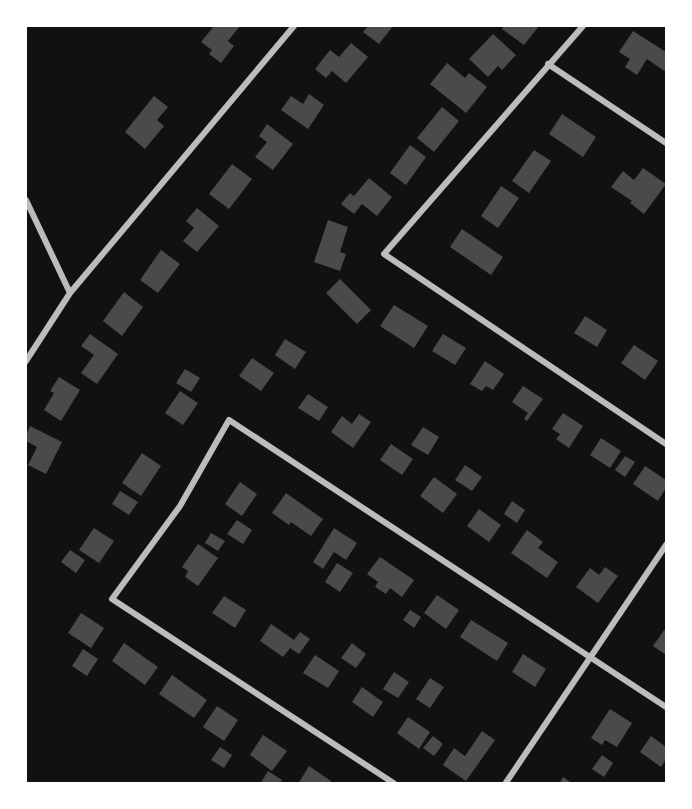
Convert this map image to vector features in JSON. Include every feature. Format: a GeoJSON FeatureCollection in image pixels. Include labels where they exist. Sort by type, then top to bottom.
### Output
{"type":"FeatureCollection","features":[{"type":"Feature","properties":{"kind":"street"},"geometry":{"type":"LineString","coordinates":[[26,361],[70,293],[294,26]]}},
{"type":"Feature","properties":{"kind":"street"},"geometry":{"type":"LineString","coordinates":[[583,26],[384,254],[666,444]]}},
{"type":"Feature","properties":{"kind":"street"},"geometry":{"type":"LineString","coordinates":[[548,64],[666,143]]}},
{"type":"Feature","properties":{"kind":"street"},"geometry":{"type":"LineString","coordinates":[[26,201],[70,293]]}},
{"type":"Feature","properties":{"kind":"street"},"geometry":{"type":"LineString","coordinates":[[395,783],[112,598],[180,506],[229,420],[666,707]]}},
{"type":"Feature","properties":{"kind":"street"},"geometry":{"type":"LineString","coordinates":[[505,783],[666,545]]}},
{"type":"Feature","properties":{"kind":"building"},"geometry":{"type":"Polygon","coordinates":[[[214,26],[240,26],[228,41],[234,46],[221,63],[209,54],[212,50],[201,42],[214,26]]]}},
{"type":"Feature","properties":{"kind":"building"},"geometry":{"type":"Polygon","coordinates":[[[368,26],[393,26],[379,44],[363,32],[368,26]]]}},
{"type":"Feature","properties":{"kind":"building"},"geometry":{"type":"Polygon","coordinates":[[[504,26],[539,26],[524,45],[502,29],[504,26]]]}},
{"type":"Feature","properties":{"kind":"building"},"geometry":{"type":"Polygon","coordinates":[[[633,31],[666,52],[666,72],[647,59],[637,75],[625,67],[630,59],[619,52],[633,31]]]}},
{"type":"Feature","properties":{"kind":"building"},"geometry":{"type":"Polygon","coordinates":[[[493,34],[516,55],[502,70],[498,66],[488,77],[469,59],[493,34]]]}},
{"type":"Feature","properties":{"kind":"building"},"geometry":{"type":"Polygon","coordinates":[[[351,43],[368,57],[346,83],[332,71],[326,78],[315,69],[330,50],[339,57],[351,43]]]}},
{"type":"Feature","properties":{"kind":"building"},"geometry":{"type":"Polygon","coordinates":[[[447,63],[465,78],[469,73],[487,87],[466,113],[430,84],[447,63]]]}},
{"type":"Feature","properties":{"kind":"building"},"geometry":{"type":"Polygon","coordinates":[[[309,94],[324,105],[308,129],[281,110],[291,96],[303,104],[309,94]]]}},
{"type":"Feature","properties":{"kind":"building"},"geometry":{"type":"Polygon","coordinates":[[[154,96],[168,107],[157,120],[164,126],[145,149],[125,132],[154,96]]]}},
{"type":"Feature","properties":{"kind":"building"},"geometry":{"type":"Polygon","coordinates":[[[442,107],[459,121],[434,152],[417,138],[442,107]]]}},
{"type":"Feature","properties":{"kind":"building"},"geometry":{"type":"Polygon","coordinates":[[[562,114],[596,137],[583,157],[549,134],[562,114]]]}},
{"type":"Feature","properties":{"kind":"building"},"geometry":{"type":"Polygon","coordinates":[[[267,124],[293,144],[273,170],[255,157],[267,142],[259,136],[267,124]]]}},
{"type":"Feature","properties":{"kind":"building"},"geometry":{"type":"Polygon","coordinates":[[[410,145],[426,157],[406,185],[390,173],[410,145]]]}},
{"type":"Feature","properties":{"kind":"building"},"geometry":{"type":"Polygon","coordinates":[[[534,150],[551,161],[529,193],[512,181],[534,150]]]}},
{"type":"Feature","properties":{"kind":"building"},"geometry":{"type":"Polygon","coordinates":[[[232,164],[252,179],[229,209],[209,194],[232,164]]]}},
{"type":"Feature","properties":{"kind":"building"},"geometry":{"type":"Polygon","coordinates":[[[643,168],[666,184],[644,214],[630,203],[632,201],[611,187],[623,171],[634,180],[643,168]]]}},
{"type":"Feature","properties":{"kind":"building"},"geometry":{"type":"Polygon","coordinates":[[[369,178],[392,197],[377,216],[362,204],[354,214],[341,204],[350,193],[354,196],[369,178]]]}},
{"type":"Feature","properties":{"kind":"building"},"geometry":{"type":"Polygon","coordinates":[[[501,186],[519,198],[498,228],[481,216],[501,186]]]}},
{"type":"Feature","properties":{"kind":"building"},"geometry":{"type":"Polygon","coordinates":[[[197,208],[219,226],[197,252],[183,241],[194,228],[186,221],[197,208]]]}},
{"type":"Feature","properties":{"kind":"building"},"geometry":{"type":"Polygon","coordinates":[[[328,220],[348,227],[340,252],[346,254],[340,271],[314,262],[328,220]]]}},
{"type":"Feature","properties":{"kind":"building"},"geometry":{"type":"Polygon","coordinates":[[[462,229],[503,257],[491,275],[450,247],[462,229]]]}},
{"type":"Feature","properties":{"kind":"building"},"geometry":{"type":"Polygon","coordinates":[[[161,250],[180,264],[158,293],[140,280],[161,250]]]}},
{"type":"Feature","properties":{"kind":"building"},"geometry":{"type":"Polygon","coordinates":[[[340,279],[371,310],[357,324],[326,293],[340,279]]]}},
{"type":"Feature","properties":{"kind":"building"},"geometry":{"type":"Polygon","coordinates":[[[124,292],[143,307],[122,336],[103,321],[124,292]]]}},
{"type":"Feature","properties":{"kind":"building"},"geometry":{"type":"Polygon","coordinates":[[[394,305],[428,326],[414,348],[380,326],[394,305]]]}},
{"type":"Feature","properties":{"kind":"building"},"geometry":{"type":"Polygon","coordinates":[[[585,316],[607,330],[597,347],[574,333],[585,316]]]}},
{"type":"Feature","properties":{"kind":"building"},"geometry":{"type":"Polygon","coordinates":[[[90,334],[118,354],[97,384],[81,373],[94,355],[81,346],[90,334]]]}},
{"type":"Feature","properties":{"kind":"building"},"geometry":{"type":"Polygon","coordinates":[[[443,334],[466,348],[455,365],[432,351],[443,334]]]}},
{"type":"Feature","properties":{"kind":"building"},"geometry":{"type":"Polygon","coordinates":[[[285,339],[306,352],[295,369],[275,355],[285,339]]]}},
{"type":"Feature","properties":{"kind":"building"},"geometry":{"type":"Polygon","coordinates":[[[634,345],[658,361],[645,380],[621,363],[634,345]]]}},
{"type":"Feature","properties":{"kind":"building"},"geometry":{"type":"Polygon","coordinates":[[[252,358],[274,373],[261,391],[239,376],[252,358]]]}},
{"type":"Feature","properties":{"kind":"building"},"geometry":{"type":"Polygon","coordinates":[[[485,361],[504,374],[493,390],[486,386],[482,391],[470,384],[485,361]]]}},
{"type":"Feature","properties":{"kind":"building"},"geometry":{"type":"Polygon","coordinates":[[[185,369],[200,378],[191,392],[176,383],[185,369]]]}},
{"type":"Feature","properties":{"kind":"building"},"geometry":{"type":"Polygon","coordinates":[[[59,377],[80,390],[61,421],[44,410],[54,393],[50,391],[59,377]]]}},
{"type":"Feature","properties":{"kind":"building"},"geometry":{"type":"Polygon","coordinates":[[[523,386],[543,399],[527,421],[524,419],[528,413],[512,402],[523,386]]]}},
{"type":"Feature","properties":{"kind":"building"},"geometry":{"type":"Polygon","coordinates":[[[180,391],[198,403],[183,425],[165,413],[180,391]]]}},
{"type":"Feature","properties":{"kind":"building"},"geometry":{"type":"Polygon","coordinates":[[[308,394],[328,407],[319,421],[298,408],[308,394]]]}},
{"type":"Feature","properties":{"kind":"building"},"geometry":{"type":"Polygon","coordinates":[[[563,413],[583,426],[569,448],[556,439],[560,434],[552,429],[563,413]]]}},
{"type":"Feature","properties":{"kind":"building"},"geometry":{"type":"Polygon","coordinates":[[[359,414],[371,422],[353,448],[331,432],[342,416],[352,424],[359,414]]]}},
{"type":"Feature","properties":{"kind":"building"},"geometry":{"type":"Polygon","coordinates":[[[30,426],[62,442],[46,474],[28,465],[37,447],[26,441],[30,426]]]}},
{"type":"Feature","properties":{"kind":"building"},"geometry":{"type":"Polygon","coordinates":[[[423,427],[439,437],[428,455],[411,445],[423,427]]]}},
{"type":"Feature","properties":{"kind":"building"},"geometry":{"type":"Polygon","coordinates":[[[601,438],[621,451],[610,468],[590,455],[601,438]]]}},
{"type":"Feature","properties":{"kind":"building"},"geometry":{"type":"Polygon","coordinates":[[[391,444],[413,459],[402,475],[380,460],[391,444]]]}},
{"type":"Feature","properties":{"kind":"building"},"geometry":{"type":"Polygon","coordinates":[[[142,453],[161,466],[141,496],[122,483],[142,453]]]}},
{"type":"Feature","properties":{"kind":"building"},"geometry":{"type":"Polygon","coordinates":[[[625,456],[635,462],[625,477],[615,470],[625,456]]]}},
{"type":"Feature","properties":{"kind":"building"},"geometry":{"type":"Polygon","coordinates":[[[465,465],[482,477],[472,491],[455,480],[465,465]]]}},
{"type":"Feature","properties":{"kind":"building"},"geometry":{"type":"Polygon","coordinates":[[[645,466],[666,480],[666,488],[658,501],[633,484],[645,466]]]}},
{"type":"Feature","properties":{"kind":"building"},"geometry":{"type":"Polygon","coordinates":[[[434,477],[457,494],[443,513],[420,496],[434,477]]]}},
{"type":"Feature","properties":{"kind":"building"},"geometry":{"type":"Polygon","coordinates":[[[240,482],[257,494],[242,516],[225,504],[240,482]]]}},
{"type":"Feature","properties":{"kind":"building"},"geometry":{"type":"Polygon","coordinates":[[[120,491],[138,502],[129,515],[112,504],[120,491]]]}},
{"type":"Feature","properties":{"kind":"building"},"geometry":{"type":"Polygon","coordinates":[[[286,493],[323,519],[311,536],[291,522],[289,525],[272,513],[286,493]]]}},
{"type":"Feature","properties":{"kind":"building"},"geometry":{"type":"Polygon","coordinates":[[[512,501],[525,510],[517,523],[504,514],[512,501]]]}},
{"type":"Feature","properties":{"kind":"building"},"geometry":{"type":"Polygon","coordinates":[[[479,509],[501,525],[489,542],[467,526],[479,509]]]}},
{"type":"Feature","properties":{"kind":"building"},"geometry":{"type":"Polygon","coordinates":[[[237,520],[252,530],[243,544],[227,534],[237,520]]]}},
{"type":"Feature","properties":{"kind":"building"},"geometry":{"type":"Polygon","coordinates":[[[94,528],[114,541],[99,563],[79,550],[94,528]]]}},
{"type":"Feature","properties":{"kind":"building"},"geometry":{"type":"Polygon","coordinates":[[[334,528],[357,543],[346,560],[334,552],[323,569],[313,562],[334,528]]]}},
{"type":"Feature","properties":{"kind":"building"},"geometry":{"type":"Polygon","coordinates":[[[527,530],[543,542],[538,548],[558,562],[547,578],[511,553],[527,530]]]}},
{"type":"Feature","properties":{"kind":"building"},"geometry":{"type":"Polygon","coordinates":[[[211,533],[225,541],[218,551],[205,543],[211,533]]]}},
{"type":"Feature","properties":{"kind":"building"},"geometry":{"type":"Polygon","coordinates":[[[198,544],[218,558],[198,586],[185,577],[188,571],[182,567],[198,544]]]}},
{"type":"Feature","properties":{"kind":"building"},"geometry":{"type":"Polygon","coordinates":[[[70,550],[85,560],[76,573],[61,562],[70,550]]]}},
{"type":"Feature","properties":{"kind":"building"},"geometry":{"type":"Polygon","coordinates":[[[380,557],[414,580],[402,597],[390,588],[386,594],[375,587],[378,582],[367,574],[380,557]]]}},
{"type":"Feature","properties":{"kind":"building"},"geometry":{"type":"Polygon","coordinates":[[[337,563],[353,573],[340,592],[325,582],[337,563]]]}},
{"type":"Feature","properties":{"kind":"building"},"geometry":{"type":"Polygon","coordinates":[[[605,567],[618,576],[598,603],[576,587],[590,568],[599,575],[605,567]]]}},
{"type":"Feature","properties":{"kind":"building"},"geometry":{"type":"Polygon","coordinates":[[[437,595],[459,610],[446,629],[424,613],[437,595]]]}},
{"type":"Feature","properties":{"kind":"building"},"geometry":{"type":"Polygon","coordinates":[[[224,596],[246,610],[235,628],[212,613],[224,596]]]}},
{"type":"Feature","properties":{"kind":"building"},"geometry":{"type":"Polygon","coordinates":[[[410,610],[421,617],[414,628],[403,620],[410,610]]]}},
{"type":"Feature","properties":{"kind":"building"},"geometry":{"type":"Polygon","coordinates":[[[81,613],[104,628],[91,648],[68,633],[81,613]]]}},
{"type":"Feature","properties":{"kind":"building"},"geometry":{"type":"Polygon","coordinates":[[[471,620],[508,643],[497,661],[460,637],[471,620]]]}},
{"type":"Feature","properties":{"kind":"building"},"geometry":{"type":"Polygon","coordinates":[[[271,624],[294,640],[300,632],[310,639],[299,654],[290,648],[283,657],[260,641],[271,624]]]}},
{"type":"Feature","properties":{"kind":"building"},"geometry":{"type":"Polygon","coordinates":[[[664,630],[666,631],[666,655],[653,646],[664,630]]]}},
{"type":"Feature","properties":{"kind":"building"},"geometry":{"type":"Polygon","coordinates":[[[124,643],[158,667],[145,685],[112,661],[124,643]]]}},
{"type":"Feature","properties":{"kind":"building"},"geometry":{"type":"Polygon","coordinates":[[[352,643],[366,654],[356,668],[341,658],[352,643]]]}},
{"type":"Feature","properties":{"kind":"building"},"geometry":{"type":"Polygon","coordinates":[[[83,649],[98,659],[87,676],[72,666],[83,649]]]}},
{"type":"Feature","properties":{"kind":"building"},"geometry":{"type":"Polygon","coordinates":[[[523,654],[546,669],[535,687],[512,672],[523,654]]]}},
{"type":"Feature","properties":{"kind":"building"},"geometry":{"type":"Polygon","coordinates":[[[315,655],[339,671],[328,688],[303,673],[315,655]]]}},
{"type":"Feature","properties":{"kind":"building"},"geometry":{"type":"Polygon","coordinates":[[[394,672],[409,682],[398,698],[383,689],[394,672]]]}},
{"type":"Feature","properties":{"kind":"building"},"geometry":{"type":"Polygon","coordinates":[[[172,675],[207,700],[194,718],[159,694],[172,675]]]}},
{"type":"Feature","properties":{"kind":"building"},"geometry":{"type":"Polygon","coordinates":[[[430,678],[444,687],[430,708],[416,699],[430,678]]]}},
{"type":"Feature","properties":{"kind":"building"},"geometry":{"type":"Polygon","coordinates":[[[362,687],[383,702],[373,717],[352,702],[362,687]]]}},
{"type":"Feature","properties":{"kind":"building"},"geometry":{"type":"Polygon","coordinates":[[[217,706],[238,720],[224,741],[203,727],[217,706]]]}},
{"type":"Feature","properties":{"kind":"building"},"geometry":{"type":"Polygon","coordinates":[[[610,709],[632,723],[617,747],[605,740],[602,745],[591,738],[610,709]]]}},
{"type":"Feature","properties":{"kind":"building"},"geometry":{"type":"Polygon","coordinates":[[[408,717],[430,732],[419,749],[397,733],[408,717]]]}},
{"type":"Feature","properties":{"kind":"building"},"geometry":{"type":"Polygon","coordinates":[[[482,731],[495,740],[466,781],[443,765],[454,748],[465,756],[482,731]]]}},
{"type":"Feature","properties":{"kind":"building"},"geometry":{"type":"Polygon","coordinates":[[[263,735],[287,751],[272,771],[250,755],[263,735]]]}},
{"type":"Feature","properties":{"kind":"building"},"geometry":{"type":"Polygon","coordinates":[[[433,736],[443,744],[434,756],[423,748],[433,736]]]}},
{"type":"Feature","properties":{"kind":"building"},"geometry":{"type":"Polygon","coordinates":[[[651,736],[666,747],[666,759],[661,767],[640,752],[651,736]]]}},
{"type":"Feature","properties":{"kind":"building"},"geometry":{"type":"Polygon","coordinates":[[[220,747],[232,755],[224,768],[211,760],[220,747]]]}},
{"type":"Feature","properties":{"kind":"building"},"geometry":{"type":"Polygon","coordinates":[[[602,755],[613,763],[604,777],[592,769],[602,755]]]}},
{"type":"Feature","properties":{"kind":"building"},"geometry":{"type":"Polygon","coordinates":[[[309,766],[331,781],[330,784],[298,784],[309,766]]]}},
{"type":"Feature","properties":{"kind":"building"},"geometry":{"type":"Polygon","coordinates":[[[268,771],[282,780],[279,784],[260,784],[268,771]]]}},
{"type":"Feature","properties":{"kind":"building"},"geometry":{"type":"Polygon","coordinates":[[[563,777],[573,784],[559,784],[563,777]]]}}]}
